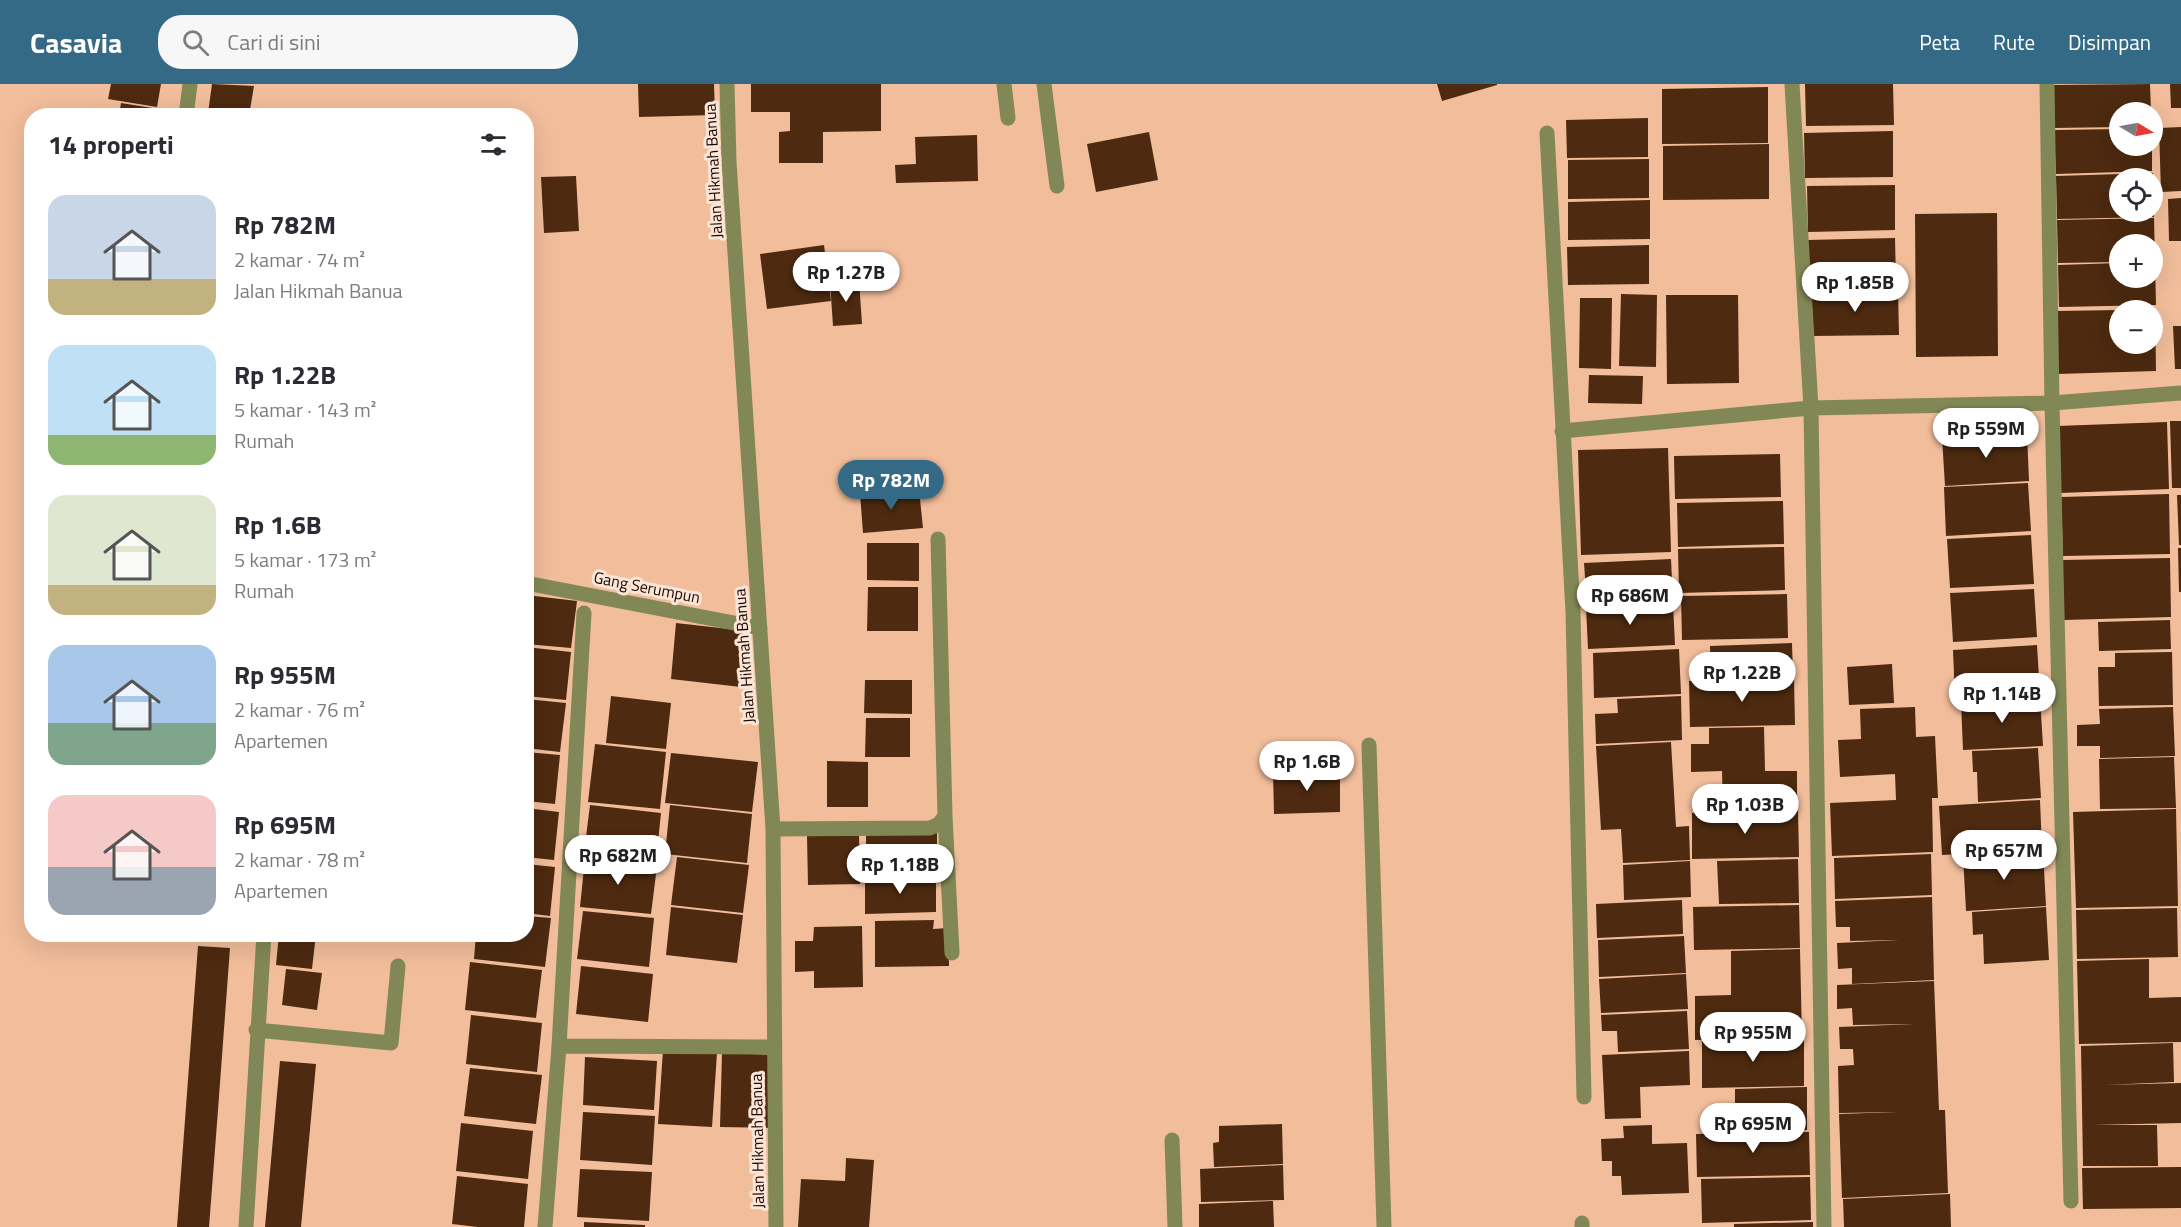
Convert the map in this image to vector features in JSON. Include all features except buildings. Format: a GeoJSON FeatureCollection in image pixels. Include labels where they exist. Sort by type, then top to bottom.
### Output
{"type":"FeatureCollection","features":[{"type":"Feature","properties":{"kind":"street"},"geometry":{"type":"LineString","coordinates":[[187,108],[190,84]]}},
{"type":"Feature","properties":{"kind":"street","name":"Jalan Hikmah Banua"},"geometry":{"type":"LineString","coordinates":[[727,84],[729,162],[773,829],[776,1227]]}},
{"type":"Feature","properties":{"kind":"street"},"geometry":{"type":"LineString","coordinates":[[1004,84],[1008,118]]}},
{"type":"Feature","properties":{"kind":"street"},"geometry":{"type":"LineString","coordinates":[[1044,84],[1057,186]]}},
{"type":"Feature","properties":{"kind":"street"},"geometry":{"type":"LineString","coordinates":[[1792,84],[1811,408],[1824,1227]]}},
{"type":"Feature","properties":{"kind":"street"},"geometry":{"type":"LineString","coordinates":[[2047,84],[2052,404],[2071,1201]]}},
{"type":"Feature","properties":{"kind":"street"},"geometry":{"type":"LineString","coordinates":[[1547,133],[1574,612],[1584,1097]]}},
{"type":"Feature","properties":{"kind":"street"},"geometry":{"type":"LineString","coordinates":[[1562,431],[1811,408],[2052,404],[2181,393]]}},
{"type":"Feature","properties":{"kind":"street"},"geometry":{"type":"LineString","coordinates":[[938,539],[945,816],[952,953]]}},
{"type":"Feature","properties":{"kind":"street","name":"Gang Serumpun"},"geometry":{"type":"LineString","coordinates":[[534,585],[760,628]]}},
{"type":"Feature","properties":{"kind":"street"},"geometry":{"type":"LineString","coordinates":[[545,1227],[559,1046],[584,613]]}},
{"type":"Feature","properties":{"kind":"street"},"geometry":{"type":"LineString","coordinates":[[1369,745],[1384,1227]]}},
{"type":"Feature","properties":{"kind":"street"},"geometry":{"type":"LineString","coordinates":[[773,829],[930,828],[939,824],[945,816]]}},
{"type":"Feature","properties":{"kind":"street"},"geometry":{"type":"LineString","coordinates":[[246,1227],[256,1030],[263,942]]}},
{"type":"Feature","properties":{"kind":"street"},"geometry":{"type":"LineString","coordinates":[[256,1030],[391,1043],[398,966]]}},
{"type":"Feature","properties":{"kind":"street"},"geometry":{"type":"LineString","coordinates":[[559,1046],[774,1047]]}},
{"type":"Feature","properties":{"kind":"street"},"geometry":{"type":"LineString","coordinates":[[1172,1140],[1175,1227]]}}]}
